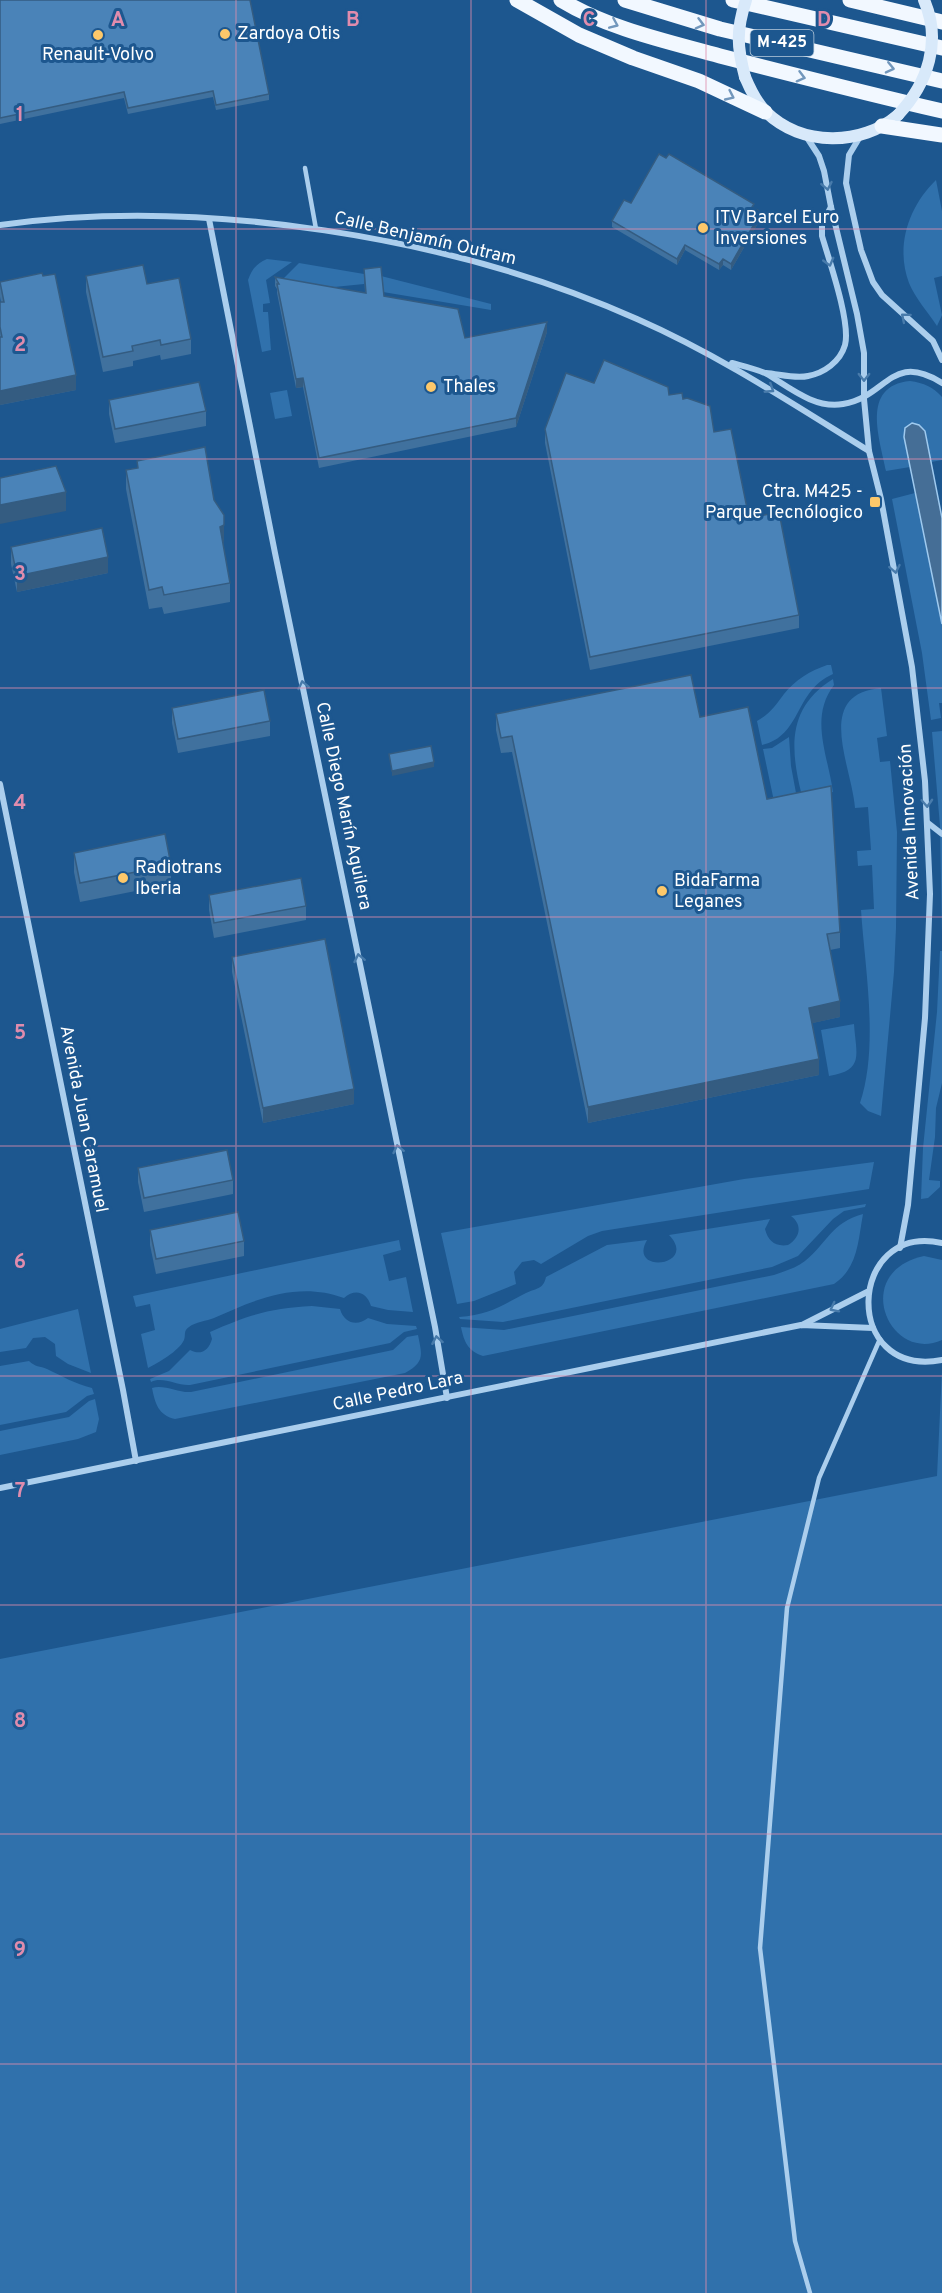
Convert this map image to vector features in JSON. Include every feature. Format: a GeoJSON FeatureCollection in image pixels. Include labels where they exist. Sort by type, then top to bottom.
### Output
{"type":"FeatureCollection","features":[{"type":"Feature","properties":{"kind":"main road"},"geometry":{"type":"LineString","coordinates":[[518,0],[579,35],[633,58],[699,81],[765,112]]}},
{"type":"Feature","properties":{"kind":"main road"},"geometry":{"type":"LineString","coordinates":[[561,0],[574,8],[635,33],[839,87],[942,111]]}},
{"type":"Feature","properties":{"kind":"main road","name":"M-425"},"geometry":{"type":"LineString","coordinates":[[625,0],[720,29],[942,81]]}},
{"type":"Feature","properties":{"kind":"main road"},"geometry":{"type":"LineString","coordinates":[[733,0],[942,48]]}},
{"type":"Feature","properties":{"kind":"main road"},"geometry":{"type":"LineString","coordinates":[[850,0],[942,22]]}},
{"type":"Feature","properties":{"kind":"main road"},"geometry":{"type":"LineString","coordinates":[[882,126],[942,135]]}},
{"type":"Feature","properties":{"kind":"street"},"geometry":{"type":"LineString","coordinates":[[746,0],[738,30],[738,45],[745,77],[765,112],[784,125],[804,134],[826,139],[861,135],[882,126],[898,115],[911,101],[925,74],[933,41],[924,0]]}},
{"type":"Feature","properties":{"kind":"street","name":"Avenida Innovación"},"geometry":{"type":"LineString","coordinates":[[804,134],[819,156],[857,314],[864,353],[864,399],[869,451],[881,499],[912,667],[923,759],[930,894],[925,1018],[908,1205],[900,1248]]}},
{"type":"Feature","properties":{"kind":"street"},"geometry":{"type":"LineString","coordinates":[[861,135],[849,155],[846,183],[861,250],[873,282],[882,295],[933,341],[942,360]]}},
{"type":"Feature","properties":{"kind":"street"},"geometry":{"type":"LineString","coordinates":[[765,373],[806,377],[823,371],[836,362],[845,345],[846,327],[822,236],[822,224],[831,207]]}},
{"type":"Feature","properties":{"kind":"street","name":"Calle Benjamín Outram"},"geometry":{"type":"LineString","coordinates":[[0,225],[87,217],[209,219],[316,229],[423,250],[545,282],[636,318],[720,359],[869,451]]}},
{"type":"Feature","properties":{"kind":"street","name":"Calle Diego Marín Aguilera"},"geometry":{"type":"LineString","coordinates":[[209,219],[275,553],[433,1316],[447,1398]]}},
{"type":"Feature","properties":{"kind":"street","name":"Calle Benjamín Outram"},"geometry":{"type":"LineString","coordinates":[[720,359],[765,373],[823,405],[864,399]]}},
{"type":"Feature","properties":{"kind":"street"},"geometry":{"type":"LineString","coordinates":[[864,399],[898,374],[916,371],[942,383]]}},
{"type":"Feature","properties":{"kind":"street","name":"Avenida Juan Caramuel"},"geometry":{"type":"LineString","coordinates":[[0,784],[136,1461]]}},
{"type":"Feature","properties":{"kind":"street"},"geometry":{"type":"LineString","coordinates":[[928,823],[942,834]]}},
{"type":"Feature","properties":{"kind":"street"},"geometry":{"type":"LineString","coordinates":[[942,1243],[926,1241],[900,1248],[885,1258],[873,1274],[867,1292],[867,1311],[880,1339],[898,1355],[909,1359],[921,1362],[942,1360]]}},
{"type":"Feature","properties":{"kind":"street","name":"Calle Pedro Lara"},"geometry":{"type":"LineString","coordinates":[[801,1325],[867,1292]]}},
{"type":"Feature","properties":{"kind":"street","name":"Calle Pedro Lara"},"geometry":{"type":"LineString","coordinates":[[0,1488],[801,1325],[873,1328]]}},
{"type":"Feature","properties":{"kind":"lane"},"geometry":{"type":"LineString","coordinates":[[305,168],[316,229]]}},
{"type":"Feature","properties":{"kind":"lane"},"geometry":{"type":"LineString","coordinates":[[810,2293],[795,2241],[760,1948],[787,1608],[819,1478],[880,1339]]}},
{"type":"Feature","properties":{"kind":"shaded area"},"geometry":{"type":"Polygon","coordinates":[[[936,180],[942,211],[942,276],[934,278],[942,315],[937,326],[909,283],[904,255],[904,241],[912,214],[918,202],[936,180]]]}},
{"type":"Feature","properties":{"kind":"shaded area"},"geometry":{"type":"Polygon","coordinates":[[[267,259],[292,262],[266,280],[270,303],[263,304],[263,312],[268,312],[271,350],[262,352],[248,280],[255,267],[267,259]]]}},
{"type":"Feature","properties":{"kind":"shaded area"},"geometry":{"type":"Polygon","coordinates":[[[299,263],[364,274],[364,284],[334,287],[282,280],[299,263]]]}},
{"type":"Feature","properties":{"kind":"shaded area"},"geometry":{"type":"Polygon","coordinates":[[[381,276],[491,304],[491,310],[383,292],[381,276]]]}},
{"type":"Feature","properties":{"kind":"shaded area"},"geometry":{"type":"Polygon","coordinates":[[[910,381],[928,386],[942,397],[942,460],[931,462],[925,431],[904,437],[910,467],[886,471],[878,430],[879,403],[884,393],[894,385],[910,381]]]}},
{"type":"Feature","properties":{"kind":"shaded area"},"geometry":{"type":"Polygon","coordinates":[[[287,390],[292,416],[275,419],[270,393],[287,390]]]}},
{"type":"Feature","properties":{"kind":"shaded area"},"geometry":{"type":"Polygon","coordinates":[[[912,423],[919,425],[925,431],[942,518],[942,624],[904,437],[905,428],[912,423]]]}},
{"type":"Feature","properties":{"kind":"shaded area"},"geometry":{"type":"Polygon","coordinates":[[[915,493],[942,624],[942,703],[939,703],[941,718],[931,720],[922,653],[892,499],[915,493]]]}},
{"type":"Feature","properties":{"kind":"shaded area"},"geometry":{"type":"Polygon","coordinates":[[[831,665],[833,674],[811,691],[784,732],[775,740],[762,745],[757,721],[769,713],[798,680],[831,665]]]}},
{"type":"Feature","properties":{"kind":"shaded area"},"geometry":{"type":"Polygon","coordinates":[[[833,679],[834,685],[823,710],[821,724],[833,792],[775,806],[763,749],[772,748],[789,737],[796,793],[801,792],[795,759],[796,729],[807,702],[833,679]]]}},
{"type":"Feature","properties":{"kind":"shaded area"},"geometry":{"type":"Polygon","coordinates":[[[881,688],[887,736],[877,738],[880,762],[890,761],[897,832],[894,972],[881,1116],[868,1111],[860,1103],[866,1081],[870,1033],[861,910],[874,909],[872,865],[858,866],[857,851],[871,850],[868,807],[855,808],[841,734],[842,718],[848,703],[860,693],[881,688]]]}},
{"type":"Feature","properties":{"kind":"shaded area"},"geometry":{"type":"Polygon","coordinates":[[[942,731],[942,936],[940,826],[932,732],[942,731]]]}},
{"type":"Feature","properties":{"kind":"shaded area"},"geometry":{"type":"Polygon","coordinates":[[[940,951],[942,951],[942,1083],[936,1108],[935,1137],[929,1180],[940,1181],[940,1187],[928,1198],[921,1199],[923,1148],[937,1012],[940,951]]]}},
{"type":"Feature","properties":{"kind":"shaded area"},"geometry":{"type":"Polygon","coordinates":[[[854,1024],[856,1059],[848,1070],[829,1076],[821,1030],[854,1024]]]}},
{"type":"Feature","properties":{"kind":"shaded area"},"geometry":{"type":"Polygon","coordinates":[[[874,1162],[869,1189],[602,1231],[588,1236],[541,1264],[534,1260],[522,1262],[514,1272],[516,1284],[474,1301],[457,1304],[441,1233],[744,1179],[874,1162]]]}},
{"type":"Feature","properties":{"kind":"shaded area"},"geometry":{"type":"Polygon","coordinates":[[[866,1204],[865,1207],[844,1211],[833,1219],[798,1256],[772,1267],[503,1322],[460,1319],[459,1317],[487,1312],[539,1288],[546,1277],[607,1245],[647,1240],[643,1251],[646,1258],[653,1262],[662,1262],[675,1254],[676,1246],[669,1235],[770,1219],[765,1229],[768,1237],[776,1244],[788,1245],[795,1239],[798,1231],[797,1223],[791,1216],[866,1204]]]}},
{"type":"Feature","properties":{"kind":"shaded area"},"geometry":{"type":"Polygon","coordinates":[[[863,1214],[856,1253],[848,1270],[834,1284],[483,1356],[470,1349],[461,1327],[504,1330],[774,1275],[802,1263],[844,1222],[863,1214]]]}},
{"type":"Feature","properties":{"kind":"shaded area"},"geometry":{"type":"Polygon","coordinates":[[[399,1240],[401,1250],[383,1255],[389,1281],[406,1277],[413,1312],[371,1306],[367,1297],[356,1292],[344,1298],[310,1291],[278,1295],[246,1304],[192,1325],[186,1330],[184,1340],[178,1348],[148,1368],[141,1334],[155,1330],[150,1304],[136,1307],[133,1296],[399,1240]]]}},
{"type":"Feature","properties":{"kind":"shaded area"},"geometry":{"type":"Polygon","coordinates":[[[924,1256],[942,1260],[942,1340],[923,1344],[906,1339],[894,1328],[885,1313],[883,1296],[888,1279],[901,1265],[924,1256]]]}},
{"type":"Feature","properties":{"kind":"shaded area"},"geometry":{"type":"Polygon","coordinates":[[[312,1306],[340,1309],[345,1318],[355,1323],[368,1318],[387,1324],[416,1326],[417,1329],[404,1332],[390,1343],[190,1385],[160,1380],[151,1382],[150,1379],[169,1371],[190,1350],[201,1352],[207,1349],[212,1339],[210,1332],[260,1313],[312,1306]]]}},
{"type":"Feature","properties":{"kind":"shaded area"},"geometry":{"type":"Polygon","coordinates":[[[78,1309],[91,1373],[68,1364],[56,1356],[55,1344],[45,1337],[33,1338],[26,1348],[0,1352],[0,1329],[78,1309]]]}},
{"type":"Feature","properties":{"kind":"shaded area"},"geometry":{"type":"Polygon","coordinates":[[[418,1335],[421,1357],[416,1365],[405,1373],[175,1419],[165,1415],[158,1408],[154,1399],[152,1388],[161,1387],[191,1392],[393,1350],[407,1337],[418,1335]]]}},
{"type":"Feature","properties":{"kind":"shaded area"},"geometry":{"type":"Polygon","coordinates":[[[29,1361],[92,1388],[94,1394],[87,1396],[66,1412],[0,1425],[0,1366],[29,1361]]]}},
{"type":"Feature","properties":{"kind":"shaded area"},"geometry":{"type":"Polygon","coordinates":[[[942,1370],[942,2293],[0,2293],[0,1659],[937,1476],[942,1370]]]}},
{"type":"Feature","properties":{"kind":"shaded area"},"geometry":{"type":"Polygon","coordinates":[[[95,1399],[99,1419],[96,1432],[78,1439],[0,1455],[0,1431],[69,1417],[95,1399]]]}},
{"type":"Feature","properties":{"kind":"building","name":"Renault-Volvo"},"geometry":{"type":"Polygon","coordinates":[[[0,0],[250,0],[269,94],[216,105],[213,91],[128,108],[124,92],[0,118],[0,0]]]}},
{"type":"Feature","properties":{"kind":"building","name":"ITV Barcel Euro Inversiones"},"geometry":{"type":"Polygon","coordinates":[[[659,154],[666,158],[669,154],[754,204],[752,207],[761,212],[731,264],[723,259],[719,264],[685,245],[677,259],[612,221],[624,200],[631,203],[659,154]]]}},
{"type":"Feature","properties":{"kind":"building"},"geometry":{"type":"Polygon","coordinates":[[[143,265],[147,284],[179,278],[191,339],[161,345],[160,340],[132,346],[133,351],[103,357],[86,276],[143,265]]]}},
{"type":"Feature","properties":{"kind":"building"},"geometry":{"type":"Polygon","coordinates":[[[381,267],[384,296],[458,309],[465,338],[547,322],[516,418],[319,458],[303,378],[296,379],[277,284],[279,284],[275,277],[366,293],[364,269],[381,267]]]}},
{"type":"Feature","properties":{"kind":"building"},"geometry":{"type":"Polygon","coordinates":[[[42,273],[43,276],[55,274],[76,375],[0,391],[0,337],[2,337],[0,302],[4,302],[0,282],[42,273]]]}},
{"type":"Feature","properties":{"kind":"building"},"geometry":{"type":"Polygon","coordinates":[[[604,360],[668,387],[669,395],[682,393],[683,399],[687,398],[710,406],[714,432],[731,429],[749,518],[779,512],[799,615],[590,657],[545,429],[566,373],[594,383],[604,360]]]}},
{"type":"Feature","properties":{"kind":"building"},"geometry":{"type":"Polygon","coordinates":[[[199,382],[206,411],[115,429],[109,400],[199,382]]]}},
{"type":"Feature","properties":{"kind":"building"},"geometry":{"type":"Polygon","coordinates":[[[205,447],[214,500],[224,515],[224,525],[220,527],[230,583],[164,595],[162,587],[149,590],[126,470],[138,468],[137,461],[205,447]]]}},
{"type":"Feature","properties":{"kind":"building"},"geometry":{"type":"Polygon","coordinates":[[[56,466],[66,492],[0,505],[0,478],[56,466]]]}},
{"type":"Feature","properties":{"kind":"building"},"geometry":{"type":"Polygon","coordinates":[[[102,528],[108,557],[17,576],[11,547],[102,528]]]}},
{"type":"Feature","properties":{"kind":"building","name":"BidaFarma Leganes"},"geometry":{"type":"Polygon","coordinates":[[[691,675],[700,717],[748,707],[767,799],[831,786],[840,932],[827,934],[840,1001],[809,1008],[819,1059],[588,1107],[512,736],[501,738],[496,714],[691,675]]]}},
{"type":"Feature","properties":{"kind":"building"},"geometry":{"type":"Polygon","coordinates":[[[264,690],[270,721],[178,739],[172,708],[264,690]]]}},
{"type":"Feature","properties":{"kind":"building"},"geometry":{"type":"Polygon","coordinates":[[[431,746],[434,762],[392,771],[389,754],[431,746]]]}},
{"type":"Feature","properties":{"kind":"building"},"geometry":{"type":"Polygon","coordinates":[[[165,834],[171,865],[80,883],[74,853],[165,834]]]}},
{"type":"Feature","properties":{"kind":"building"},"geometry":{"type":"Polygon","coordinates":[[[301,878],[306,906],[214,923],[209,895],[301,878]]]}},
{"type":"Feature","properties":{"kind":"building"},"geometry":{"type":"Polygon","coordinates":[[[325,939],[354,1089],[263,1108],[232,957],[325,939]]]}},
{"type":"Feature","properties":{"kind":"building"},"geometry":{"type":"Polygon","coordinates":[[[227,1150],[233,1180],[144,1198],[138,1168],[227,1150]]]}},
{"type":"Feature","properties":{"kind":"building"},"geometry":{"type":"Polygon","coordinates":[[[238,1212],[244,1241],[156,1259],[150,1230],[238,1212]]]}},
{"type":"Feature","properties":{"kind":"place","name":"Zardoya Otis"},"geometry":{"type":"Point","coordinates":[225,34]}},
{"type":"Feature","properties":{"kind":"place","name":"Renault-Volvo"},"geometry":{"type":"Point","coordinates":[98,35]}},
{"type":"Feature","properties":{"kind":"place","name":"ITV Barcel Euro Inversiones"},"geometry":{"type":"Point","coordinates":[703,228]}},
{"type":"Feature","properties":{"kind":"place","name":"Thales"},"geometry":{"type":"Point","coordinates":[431,387]}},
{"type":"Feature","properties":{"kind":"place","name":"Ctra. M425 - Parque Tecnólogico"},"geometry":{"type":"Point","coordinates":[875,502]}},
{"type":"Feature","properties":{"kind":"place","name":"Radiotrans Iberia"},"geometry":{"type":"Point","coordinates":[123,878]}},
{"type":"Feature","properties":{"kind":"place","name":"BidaFarma Leganes"},"geometry":{"type":"Point","coordinates":[662,891]}}]}
